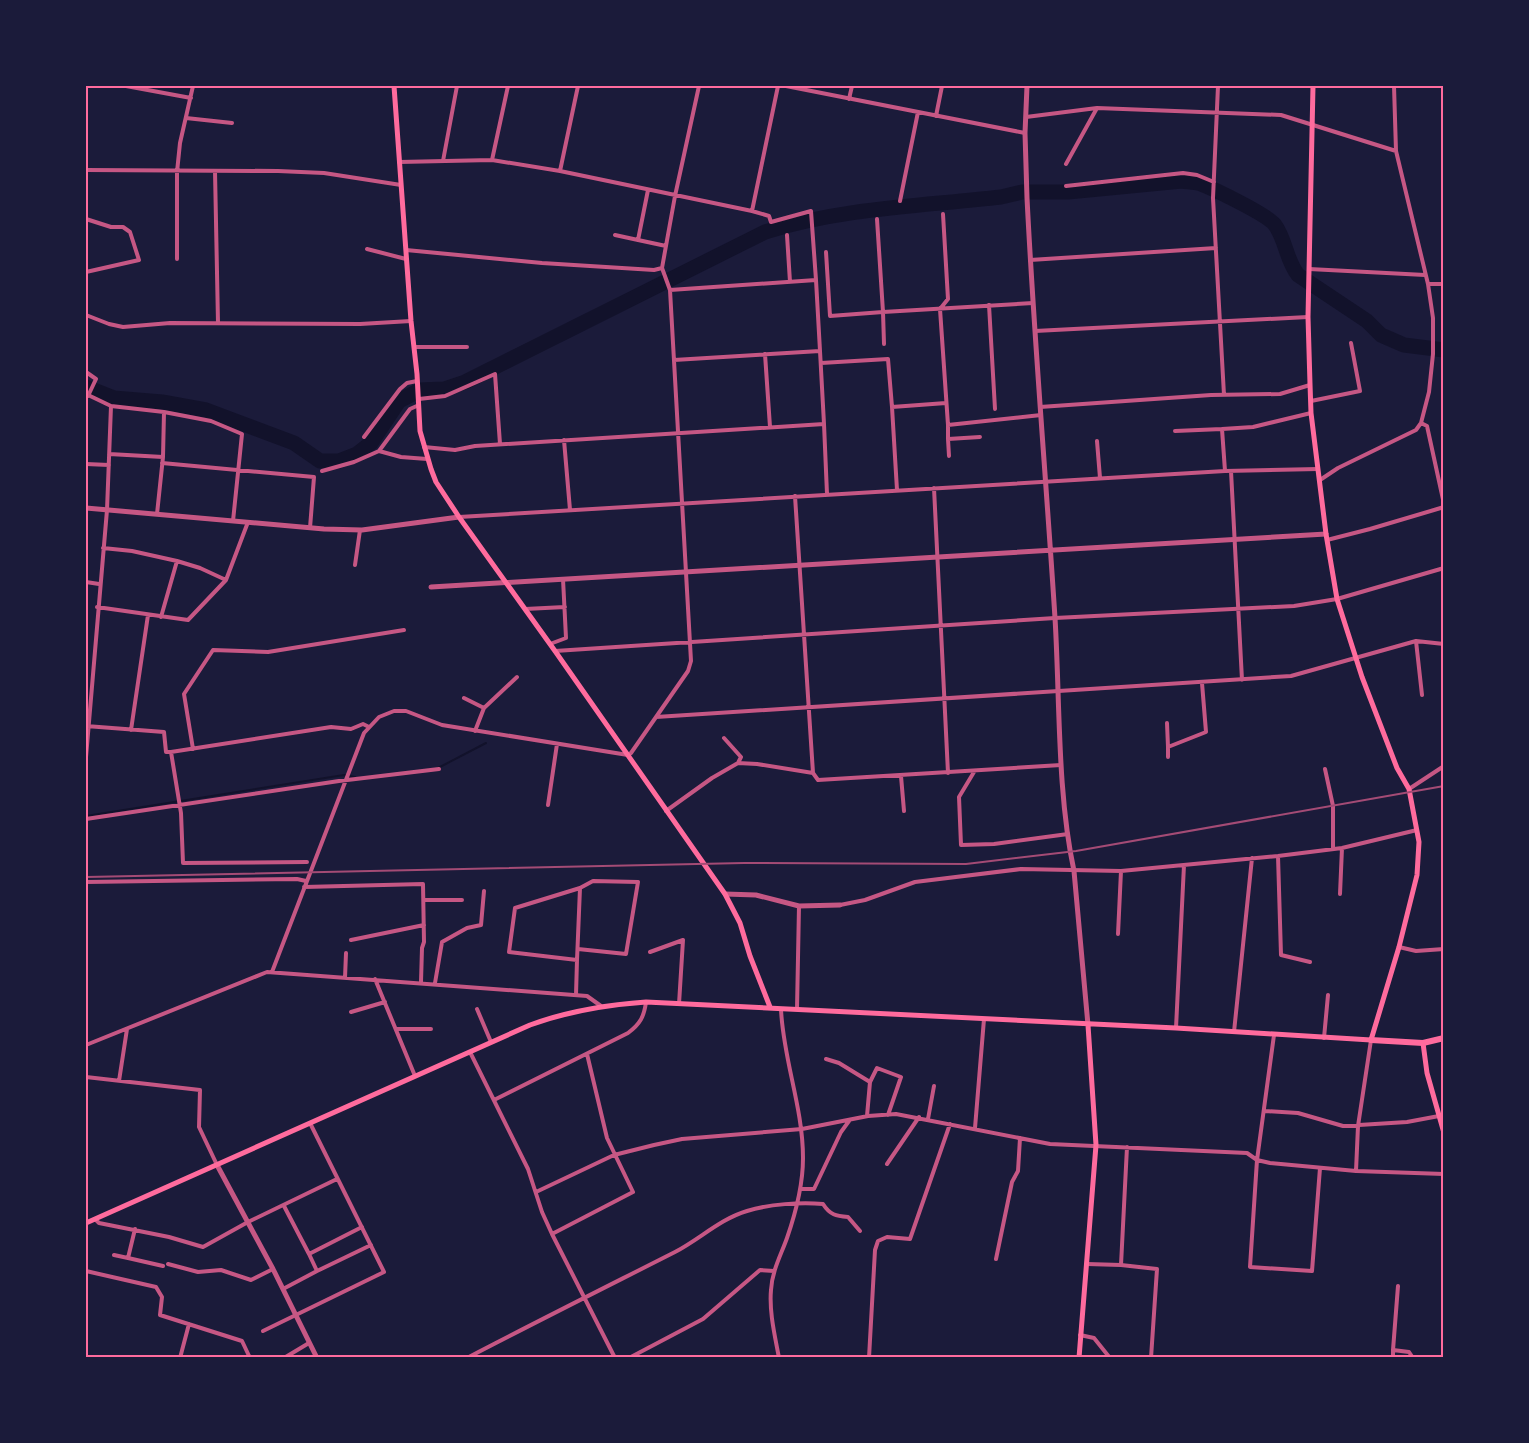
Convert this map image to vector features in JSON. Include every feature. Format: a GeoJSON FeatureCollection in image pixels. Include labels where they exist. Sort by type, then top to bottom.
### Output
{"type":"FeatureCollection","features":[{"type":"Feature","properties":{"kind":"main road"},"geometry":{"type":"LineString","coordinates":[[394,86],[420,431],[436,482],[725,894],[740,923],[770,1008]]}},
{"type":"Feature","properties":{"kind":"main road"},"geometry":{"type":"LineString","coordinates":[[1313,86],[1308,317],[1311,413],[1326,537],[1338,599],[1356,657],[1397,768],[1409,789],[1418,830],[1418,868],[1399,946],[1371,1040]]}},
{"type":"Feature","properties":{"kind":"main road"},"geometry":{"type":"LineString","coordinates":[[86,1223],[491,1042],[556,1015],[601,1006],[646,1002],[1176,1028],[1324,1038],[1424,1042],[1443,1038]]}},
{"type":"Feature","properties":{"kind":"main road"},"geometry":{"type":"LineString","coordinates":[[1079,1358],[1096,1145],[1088,1025]]}},
{"type":"Feature","properties":{"kind":"main road"},"geometry":{"type":"LineString","coordinates":[[1424,1042],[1427,1073],[1443,1134]]}},
{"type":"Feature","properties":{"kind":"street"},"geometry":{"type":"LineString","coordinates":[[126,86],[151,88],[191,98]]}},
{"type":"Feature","properties":{"kind":"street"},"geometry":{"type":"LineString","coordinates":[[177,259],[177,172],[180,143],[193,86]]}},
{"type":"Feature","properties":{"kind":"street"},"geometry":{"type":"LineString","coordinates":[[443,161],[457,86]]}},
{"type":"Feature","properties":{"kind":"street"},"geometry":{"type":"LineString","coordinates":[[492,160],[508,86]]}},
{"type":"Feature","properties":{"kind":"street"},"geometry":{"type":"LineString","coordinates":[[560,171],[578,86]]}},
{"type":"Feature","properties":{"kind":"street"},"geometry":{"type":"LineString","coordinates":[[272,972],[364,733],[379,717],[394,711],[406,711],[442,725],[628,754],[631,753],[688,670],[691,661],[670,290],[662,268],[699,86]]}},
{"type":"Feature","properties":{"kind":"street"},"geometry":{"type":"LineString","coordinates":[[752,211],[778,86]]}},
{"type":"Feature","properties":{"kind":"street"},"geometry":{"type":"LineString","coordinates":[[786,86],[801,87],[849,99],[1025,133]]}},
{"type":"Feature","properties":{"kind":"street"},"geometry":{"type":"LineString","coordinates":[[849,99],[852,86]]}},
{"type":"Feature","properties":{"kind":"street"},"geometry":{"type":"LineString","coordinates":[[936,116],[942,86]]}},
{"type":"Feature","properties":{"kind":"street"},"geometry":{"type":"LineString","coordinates":[[1027,86],[1025,133],[1030,260],[1055,618],[1062,765],[1088,1025]]}},
{"type":"Feature","properties":{"kind":"street"},"geometry":{"type":"LineString","coordinates":[[1218,86],[1213,198],[1224,395]]}},
{"type":"Feature","properties":{"kind":"street"},"geometry":{"type":"LineString","coordinates":[[1320,480],[1338,468],[1416,430],[1428,404],[1433,354],[1433,318],[1428,284],[1396,151],[1394,86]]}},
{"type":"Feature","properties":{"kind":"street"},"geometry":{"type":"LineString","coordinates":[[1026,117],[1097,108],[1281,115],[1396,151]]}},
{"type":"Feature","properties":{"kind":"street"},"geometry":{"type":"LineString","coordinates":[[1066,164],[1097,108]]}},
{"type":"Feature","properties":{"kind":"street"},"geometry":{"type":"LineString","coordinates":[[900,201],[918,112]]}},
{"type":"Feature","properties":{"kind":"street"},"geometry":{"type":"LineString","coordinates":[[186,118],[232,123]]}},
{"type":"Feature","properties":{"kind":"street"},"geometry":{"type":"LineString","coordinates":[[399,162],[492,160],[560,171],[752,211],[768,216],[771,222],[811,211],[827,494]]}},
{"type":"Feature","properties":{"kind":"street"},"geometry":{"type":"LineString","coordinates":[[86,170],[324,173],[401,185]]}},
{"type":"Feature","properties":{"kind":"street"},"geometry":{"type":"LineString","coordinates":[[215,171],[218,323]]}},
{"type":"Feature","properties":{"kind":"street"},"geometry":{"type":"LineString","coordinates":[[1066,186],[1183,173],[1197,175],[1214,182]]}},
{"type":"Feature","properties":{"kind":"street"},"geometry":{"type":"LineString","coordinates":[[638,240],[648,190]]}},
{"type":"Feature","properties":{"kind":"street"},"geometry":{"type":"LineString","coordinates":[[943,214],[948,299],[940,309],[949,456]]}},
{"type":"Feature","properties":{"kind":"street"},"geometry":{"type":"LineString","coordinates":[[86,219],[111,227],[123,227],[130,232],[139,260],[86,272]]}},
{"type":"Feature","properties":{"kind":"street"},"geometry":{"type":"LineString","coordinates":[[877,219],[884,344]]}},
{"type":"Feature","properties":{"kind":"street"},"geometry":{"type":"LineString","coordinates":[[615,235],[666,246]]}},
{"type":"Feature","properties":{"kind":"street"},"geometry":{"type":"LineString","coordinates":[[787,235],[790,282]]}},
{"type":"Feature","properties":{"kind":"street"},"geometry":{"type":"LineString","coordinates":[[1030,260],[1216,248]]}},
{"type":"Feature","properties":{"kind":"street"},"geometry":{"type":"LineString","coordinates":[[367,249],[407,259]]}},
{"type":"Feature","properties":{"kind":"street"},"geometry":{"type":"LineString","coordinates":[[406,250],[543,263],[654,270],[662,268]]}},
{"type":"Feature","properties":{"kind":"street"},"geometry":{"type":"LineString","coordinates":[[826,252],[830,316],[1033,303]]}},
{"type":"Feature","properties":{"kind":"street"},"geometry":{"type":"LineString","coordinates":[[1309,269],[1426,275]]}},
{"type":"Feature","properties":{"kind":"street"},"geometry":{"type":"LineString","coordinates":[[670,290],[816,280]]}},
{"type":"Feature","properties":{"kind":"street"},"geometry":{"type":"LineString","coordinates":[[1428,284],[1443,284]]}},
{"type":"Feature","properties":{"kind":"street"},"geometry":{"type":"LineString","coordinates":[[989,305],[995,409]]}},
{"type":"Feature","properties":{"kind":"street"},"geometry":{"type":"LineString","coordinates":[[86,315],[123,327],[170,323],[360,324],[411,321]]}},
{"type":"Feature","properties":{"kind":"street"},"geometry":{"type":"LineString","coordinates":[[1035,331],[1308,317]]}},
{"type":"Feature","properties":{"kind":"street"},"geometry":{"type":"LineString","coordinates":[[1311,401],[1360,391],[1351,344]]}},
{"type":"Feature","properties":{"kind":"street"},"geometry":{"type":"LineString","coordinates":[[414,347],[467,347]]}},
{"type":"Feature","properties":{"kind":"street"},"geometry":{"type":"LineString","coordinates":[[674,360],[820,351]]}},
{"type":"Feature","properties":{"kind":"street"},"geometry":{"type":"LineString","coordinates":[[765,354],[770,427]]}},
{"type":"Feature","properties":{"kind":"street"},"geometry":{"type":"LineString","coordinates":[[821,363],[888,359],[897,490]]}},
{"type":"Feature","properties":{"kind":"street"},"geometry":{"type":"LineString","coordinates":[[86,372],[96,378],[87,395],[111,406],[164,412],[211,421],[242,434],[233,521]]}},
{"type":"Feature","properties":{"kind":"street"},"geometry":{"type":"LineString","coordinates":[[322,471],[354,462],[379,451],[410,409],[419,402],[445,396],[495,374],[500,444]]}},
{"type":"Feature","properties":{"kind":"street"},"geometry":{"type":"LineString","coordinates":[[364,437],[400,389],[407,383],[418,383]]}},
{"type":"Feature","properties":{"kind":"street"},"geometry":{"type":"LineString","coordinates":[[1041,407],[1224,395],[1280,394],[1310,384]]}},
{"type":"Feature","properties":{"kind":"street"},"geometry":{"type":"LineString","coordinates":[[892,407],[946,403]]}},
{"type":"Feature","properties":{"kind":"street"},"geometry":{"type":"LineString","coordinates":[[86,757],[86,726],[107,510],[111,406]]}},
{"type":"Feature","properties":{"kind":"street"},"geometry":{"type":"LineString","coordinates":[[158,514],[164,412]]}},
{"type":"Feature","properties":{"kind":"street"},"geometry":{"type":"LineString","coordinates":[[1175,431],[1253,427],[1311,413]]}},
{"type":"Feature","properties":{"kind":"street"},"geometry":{"type":"LineString","coordinates":[[948,425],[1041,415]]}},
{"type":"Feature","properties":{"kind":"street"},"geometry":{"type":"LineString","coordinates":[[431,587],[1236,539],[1326,537],[1370,530],[1443,506],[1442,489],[1427,426],[1421,423]]}},
{"type":"Feature","properties":{"kind":"street"},"geometry":{"type":"LineString","coordinates":[[423,446],[455,450],[500,444],[824,424]]}},
{"type":"Feature","properties":{"kind":"street"},"geometry":{"type":"LineString","coordinates":[[1222,429],[1225,471]]}},
{"type":"Feature","properties":{"kind":"street"},"geometry":{"type":"LineString","coordinates":[[948,439],[980,437]]}},
{"type":"Feature","properties":{"kind":"street"},"geometry":{"type":"LineString","coordinates":[[564,440],[570,510]]}},
{"type":"Feature","properties":{"kind":"street"},"geometry":{"type":"LineString","coordinates":[[1097,441],[1100,478]]}},
{"type":"Feature","properties":{"kind":"street"},"geometry":{"type":"LineString","coordinates":[[379,451],[401,457],[427,459]]}},
{"type":"Feature","properties":{"kind":"street"},"geometry":{"type":"LineString","coordinates":[[109,454],[163,457]]}},
{"type":"Feature","properties":{"kind":"street"},"geometry":{"type":"LineString","coordinates":[[162,463],[314,477],[310,528]]}},
{"type":"Feature","properties":{"kind":"street"},"geometry":{"type":"LineString","coordinates":[[86,464],[109,465]]}},
{"type":"Feature","properties":{"kind":"street"},"geometry":{"type":"LineString","coordinates":[[86,508],[310,528],[360,530],[459,517],[1225,471],[1318,469]]}},
{"type":"Feature","properties":{"kind":"street"},"geometry":{"type":"LineString","coordinates":[[1231,471],[1242,680]]}},
{"type":"Feature","properties":{"kind":"street"},"geometry":{"type":"LineString","coordinates":[[934,488],[948,773]]}},
{"type":"Feature","properties":{"kind":"street"},"geometry":{"type":"LineString","coordinates":[[795,496],[813,773],[818,780],[1062,765]]}},
{"type":"Feature","properties":{"kind":"street"},"geometry":{"type":"LineString","coordinates":[[97,607],[188,620],[226,580],[248,522]]}},
{"type":"Feature","properties":{"kind":"street"},"geometry":{"type":"LineString","coordinates":[[355,565],[360,530]]}},
{"type":"Feature","properties":{"kind":"street"},"geometry":{"type":"LineString","coordinates":[[103,548],[132,551],[177,561],[226,580]]}},
{"type":"Feature","properties":{"kind":"street"},"geometry":{"type":"LineString","coordinates":[[161,617],[177,561]]}},
{"type":"Feature","properties":{"kind":"street"},"geometry":{"type":"LineString","coordinates":[[555,651],[1055,618],[1294,606],[1338,599],[1443,568]]}},
{"type":"Feature","properties":{"kind":"street"},"geometry":{"type":"LineString","coordinates":[[550,644],[566,638],[563,579]]}},
{"type":"Feature","properties":{"kind":"street"},"geometry":{"type":"LineString","coordinates":[[86,582],[99,584]]}},
{"type":"Feature","properties":{"kind":"street"},"geometry":{"type":"LineString","coordinates":[[524,609],[565,607]]}},
{"type":"Feature","properties":{"kind":"street"},"geometry":{"type":"LineString","coordinates":[[131,729],[148,615]]}},
{"type":"Feature","properties":{"kind":"street"},"geometry":{"type":"LineString","coordinates":[[193,749],[184,694],[213,650],[268,652],[404,630]]}},
{"type":"Feature","properties":{"kind":"street"},"geometry":{"type":"LineString","coordinates":[[656,717],[1291,676],[1416,641],[1443,644]]}},
{"type":"Feature","properties":{"kind":"street"},"geometry":{"type":"LineString","coordinates":[[1416,641],[1422,695]]}},
{"type":"Feature","properties":{"kind":"street"},"geometry":{"type":"LineString","coordinates":[[86,674],[91,674]]}},
{"type":"Feature","properties":{"kind":"street"},"geometry":{"type":"LineString","coordinates":[[475,731],[484,708],[517,677]]}},
{"type":"Feature","properties":{"kind":"street"},"geometry":{"type":"LineString","coordinates":[[1168,747],[1206,732],[1202,683]]}},
{"type":"Feature","properties":{"kind":"street"},"geometry":{"type":"LineString","coordinates":[[464,698],[484,708]]}},
{"type":"Feature","properties":{"kind":"street"},"geometry":{"type":"LineString","coordinates":[[1167,723],[1168,757]]}},
{"type":"Feature","properties":{"kind":"street"},"geometry":{"type":"LineString","coordinates":[[86,726],[164,732],[166,752],[331,727],[351,729],[363,724],[369,727]]}},
{"type":"Feature","properties":{"kind":"street"},"geometry":{"type":"LineString","coordinates":[[724,738],[741,757],[738,763]]}},
{"type":"Feature","properties":{"kind":"street"},"geometry":{"type":"LineString","coordinates":[[548,805],[556,744]]}},
{"type":"Feature","properties":{"kind":"street"},"geometry":{"type":"LineString","coordinates":[[171,752],[180,805],[183,863],[307,862]]}},
{"type":"Feature","properties":{"kind":"street"},"geometry":{"type":"LineString","coordinates":[[666,811],[712,778],[738,763],[813,773]]}},
{"type":"Feature","properties":{"kind":"street"},"geometry":{"type":"LineString","coordinates":[[1409,789],[1443,766]]}},
{"type":"Feature","properties":{"kind":"street"},"geometry":{"type":"LineString","coordinates":[[86,819],[439,769]]}},
{"type":"Feature","properties":{"kind":"street"},"geometry":{"type":"LineString","coordinates":[[1325,769],[1333,806],[1333,849]]}},
{"type":"Feature","properties":{"kind":"street"},"geometry":{"type":"LineString","coordinates":[[974,771],[959,797],[961,845],[994,844],[1069,834]]}},
{"type":"Feature","properties":{"kind":"street"},"geometry":{"type":"LineString","coordinates":[[901,776],[904,812]]}},
{"type":"Feature","properties":{"kind":"street"},"geometry":{"type":"LineString","coordinates":[[725,894],[756,895],[799,906],[840,905],[865,900],[915,882],[1021,869],[1121,871],[1278,856],[1342,848],[1418,830]]}},
{"type":"Feature","properties":{"kind":"street"},"geometry":{"type":"LineString","coordinates":[[1340,894],[1342,848]]}},
{"type":"Feature","properties":{"kind":"street"},"geometry":{"type":"LineString","coordinates":[[1278,856],[1281,955],[1310,962]]}},
{"type":"Feature","properties":{"kind":"street"},"geometry":{"type":"LineString","coordinates":[[1234,1032],[1252,858]]}},
{"type":"Feature","properties":{"kind":"street"},"geometry":{"type":"LineString","coordinates":[[1176,1028],[1184,865]]}},
{"type":"Feature","properties":{"kind":"street"},"geometry":{"type":"LineString","coordinates":[[1119,934],[1121,871]]}},
{"type":"Feature","properties":{"kind":"street"},"geometry":{"type":"LineString","coordinates":[[86,882],[297,879],[306,881]]}},
{"type":"Feature","properties":{"kind":"street"},"geometry":{"type":"LineString","coordinates":[[577,960],[510,952],[515,908],[580,888],[592,881],[638,882],[626,954],[578,949]]}},
{"type":"Feature","properties":{"kind":"street"},"geometry":{"type":"LineString","coordinates":[[304,887],[423,884],[424,926],[421,982]]}},
{"type":"Feature","properties":{"kind":"street"},"geometry":{"type":"LineString","coordinates":[[576,995],[580,888]]}},
{"type":"Feature","properties":{"kind":"street"},"geometry":{"type":"LineString","coordinates":[[435,983],[442,942],[467,928],[481,925],[484,891]]}},
{"type":"Feature","properties":{"kind":"street"},"geometry":{"type":"LineString","coordinates":[[424,900],[462,900]]}},
{"type":"Feature","properties":{"kind":"street"},"geometry":{"type":"LineString","coordinates":[[797,1009],[799,906]]}},
{"type":"Feature","properties":{"kind":"street"},"geometry":{"type":"LineString","coordinates":[[351,940],[424,926]]}},
{"type":"Feature","properties":{"kind":"street"},"geometry":{"type":"LineString","coordinates":[[650,952],[682,940],[679,1004]]}},
{"type":"Feature","properties":{"kind":"street"},"geometry":{"type":"LineString","coordinates":[[1399,946],[1416,951],[1443,949]]}},
{"type":"Feature","properties":{"kind":"street"},"geometry":{"type":"LineString","coordinates":[[345,978],[346,953]]}},
{"type":"Feature","properties":{"kind":"street"},"geometry":{"type":"LineString","coordinates":[[86,1046],[267,972],[587,996],[601,1006]]}},
{"type":"Feature","properties":{"kind":"street"},"geometry":{"type":"LineString","coordinates":[[375,980],[415,1077]]}},
{"type":"Feature","properties":{"kind":"street"},"geometry":{"type":"LineString","coordinates":[[1324,1038],[1328,995]]}},
{"type":"Feature","properties":{"kind":"street"},"geometry":{"type":"LineString","coordinates":[[351,1011],[385,1002]]}},
{"type":"Feature","properties":{"kind":"street"},"geometry":{"type":"LineString","coordinates":[[494,1100],[628,1033],[639,1024],[644,1015],[646,1002]]}},
{"type":"Feature","properties":{"kind":"street"},"geometry":{"type":"LineString","coordinates":[[779,1358],[771,1309],[771,1290],[774,1271],[798,1205],[803,1157],[801,1129],[783,1032],[782,1008]]}},
{"type":"Feature","properties":{"kind":"street"},"geometry":{"type":"LineString","coordinates":[[477,1009],[491,1042]]}},
{"type":"Feature","properties":{"kind":"street"},"geometry":{"type":"LineString","coordinates":[[975,1128],[984,1018]]}},
{"type":"Feature","properties":{"kind":"street"},"geometry":{"type":"LineString","coordinates":[[120,1081],[127,1029]]}},
{"type":"Feature","properties":{"kind":"street"},"geometry":{"type":"LineString","coordinates":[[396,1029],[431,1029]]}},
{"type":"Feature","properties":{"kind":"street"},"geometry":{"type":"LineString","coordinates":[[1274,1035],[1257,1160],[1250,1267],[1312,1271],[1320,1168]]}},
{"type":"Feature","properties":{"kind":"street"},"geometry":{"type":"LineString","coordinates":[[1356,1171],[1358,1126],[1371,1040]]}},
{"type":"Feature","properties":{"kind":"street"},"geometry":{"type":"LineString","coordinates":[[470,1052],[528,1169],[552,1234],[615,1358]]}},
{"type":"Feature","properties":{"kind":"street"},"geometry":{"type":"LineString","coordinates":[[552,1234],[633,1192],[607,1138],[587,1054]]}},
{"type":"Feature","properties":{"kind":"street"},"geometry":{"type":"LineString","coordinates":[[826,1059],[870,1082]]}},
{"type":"Feature","properties":{"kind":"street"},"geometry":{"type":"LineString","coordinates":[[867,1116],[870,1082],[877,1068],[901,1077],[888,1114]]}},
{"type":"Feature","properties":{"kind":"street"},"geometry":{"type":"LineString","coordinates":[[86,1077],[200,1090],[199,1127],[318,1358]]}},
{"type":"Feature","properties":{"kind":"street"},"geometry":{"type":"LineString","coordinates":[[928,1119],[934,1086]]}},
{"type":"Feature","properties":{"kind":"street"},"geometry":{"type":"LineString","coordinates":[[1265,1111],[1298,1113],[1343,1126],[1407,1122],[1439,1116]]}},
{"type":"Feature","properties":{"kind":"street"},"geometry":{"type":"LineString","coordinates":[[536,1192],[614,1155],[682,1139],[801,1129],[888,1114],[928,1119],[1050,1144],[1247,1153],[1257,1160],[1270,1163],[1356,1171],[1443,1174]]}},
{"type":"Feature","properties":{"kind":"street"},"geometry":{"type":"LineString","coordinates":[[887,1164],[919,1118]]}},
{"type":"Feature","properties":{"kind":"street"},"geometry":{"type":"LineString","coordinates":[[800,1190],[814,1189],[849,1120]]}},
{"type":"Feature","properties":{"kind":"street"},"geometry":{"type":"LineString","coordinates":[[263,1331],[384,1272],[310,1123]]}},
{"type":"Feature","properties":{"kind":"street"},"geometry":{"type":"LineString","coordinates":[[869,1358],[874,1250],[878,1241],[886,1237],[910,1239],[950,1124]]}},
{"type":"Feature","properties":{"kind":"street"},"geometry":{"type":"LineString","coordinates":[[996,1259],[1012,1182],[1018,1170],[1020,1138]]}},
{"type":"Feature","properties":{"kind":"street"},"geometry":{"type":"LineString","coordinates":[[1121,1265],[1127,1147]]}},
{"type":"Feature","properties":{"kind":"street"},"geometry":{"type":"LineString","coordinates":[[94,1219],[99,1223],[135,1229],[203,1247],[248,1222],[337,1179]]}},
{"type":"Feature","properties":{"kind":"street"},"geometry":{"type":"LineString","coordinates":[[467,1358],[689,1245],[725,1220],[747,1211],[782,1204],[823,1204],[835,1215],[848,1217],[860,1231]]}},
{"type":"Feature","properties":{"kind":"street"},"geometry":{"type":"LineString","coordinates":[[284,1206],[317,1271]]}},
{"type":"Feature","properties":{"kind":"street"},"geometry":{"type":"LineString","coordinates":[[309,1254],[362,1227]]}},
{"type":"Feature","properties":{"kind":"street"},"geometry":{"type":"LineString","coordinates":[[128,1258],[135,1229]]}},
{"type":"Feature","properties":{"kind":"street"},"geometry":{"type":"LineString","coordinates":[[284,1289],[371,1245]]}},
{"type":"Feature","properties":{"kind":"street"},"geometry":{"type":"LineString","coordinates":[[114,1255],[198,1272],[221,1270],[251,1281],[273,1269]]}},
{"type":"Feature","properties":{"kind":"street"},"geometry":{"type":"LineString","coordinates":[[1087,1264],[1157,1269],[1151,1358]]}},
{"type":"Feature","properties":{"kind":"street"},"geometry":{"type":"LineString","coordinates":[[629,1358],[703,1319],[760,1270],[774,1271]]}},
{"type":"Feature","properties":{"kind":"street"},"geometry":{"type":"LineString","coordinates":[[86,1271],[156,1287],[162,1297],[160,1315],[242,1341],[250,1358]]}},
{"type":"Feature","properties":{"kind":"street"},"geometry":{"type":"LineString","coordinates":[[1393,1358],[1398,1286]]}},
{"type":"Feature","properties":{"kind":"street"},"geometry":{"type":"LineString","coordinates":[[180,1358],[189,1324]]}},
{"type":"Feature","properties":{"kind":"street"},"geometry":{"type":"LineString","coordinates":[[1080,1335],[1094,1338],[1110,1358]]}},
{"type":"Feature","properties":{"kind":"street"},"geometry":{"type":"LineString","coordinates":[[284,1358],[310,1343]]}},
{"type":"Feature","properties":{"kind":"street"},"geometry":{"type":"LineString","coordinates":[[1393,1350],[1409,1352],[1413,1358]]}},
{"type":"Feature","properties":{"kind":"waterway"},"geometry":{"type":"LineString","coordinates":[[86,387],[114,398],[162,402],[206,410],[294,443],[320,461],[339,461],[357,454],[371,443],[399,401],[420,390],[444,389],[465,382],[765,232],[823,218],[882,209],[1001,197],[1022,192],[1068,192],[1182,181],[1199,183],[1208,187],[1270,221],[1279,231],[1298,275],[1367,321],[1381,335],[1404,345],[1444,350]]}},
{"type":"Feature","properties":{"kind":"waterway"},"geometry":{"type":"LineString","coordinates":[[438,768],[486,743]]}},
{"type":"Feature","properties":{"kind":"waterway"},"geometry":{"type":"LineString","coordinates":[[86,816],[344,775],[355,777]]}},
{"type":"Feature","properties":{"kind":"railway"},"geometry":{"type":"LineString","coordinates":[[86,877],[744,863],[966,864],[1076,851],[1444,786]]}}]}
